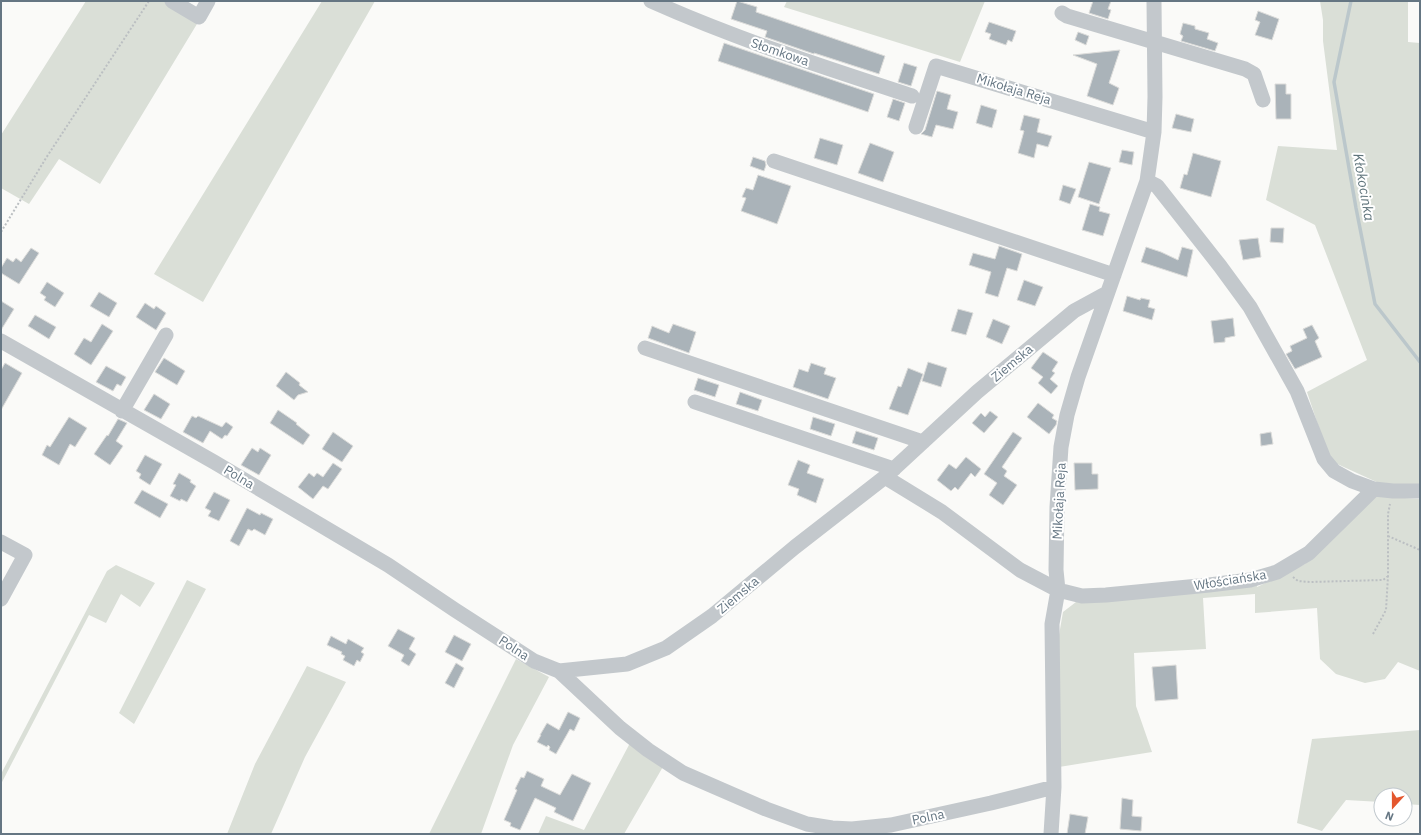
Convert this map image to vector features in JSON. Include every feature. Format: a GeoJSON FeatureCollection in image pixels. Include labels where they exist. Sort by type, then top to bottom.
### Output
{"type":"FeatureCollection","features":[{"type":"Feature","properties":{"kind":"street"},"geometry":{"type":"LineString","coordinates":[[172,1],[199,17],[208,1]]}},
{"type":"Feature","properties":{"kind":"street","name":"Słomkowa"},"geometry":{"type":"LineString","coordinates":[[651,1],[697,22],[783,54],[912,96]]}},
{"type":"Feature","properties":{"kind":"street","name":"Mikołaja Reja"},"geometry":{"type":"LineString","coordinates":[[1051,834],[1054,787],[1052,624],[1058,590],[1056,555],[1062,447],[1067,415],[1078,377],[1147,181],[1154,132],[1154,1]]}},
{"type":"Feature","properties":{"kind":"street"},"geometry":{"type":"LineString","coordinates":[[1062,13],[1067,16],[1154,43],[1244,69],[1254,74],[1263,100]]}},
{"type":"Feature","properties":{"kind":"street","name":"Mikołaja Reja"},"geometry":{"type":"LineString","coordinates":[[916,127],[936,66],[1154,132]]}},
{"type":"Feature","properties":{"kind":"street"},"geometry":{"type":"LineString","coordinates":[[774,161],[1114,275]]}},
{"type":"Feature","properties":{"kind":"street"},"geometry":{"type":"LineString","coordinates":[[1147,181],[1157,186],[1250,307],[1297,390],[1324,459],[1334,471],[1352,481],[1374,489],[1420,491]]}},
{"type":"Feature","properties":{"kind":"street","name":"Ziemska"},"geometry":{"type":"LineString","coordinates":[[559,671],[627,664],[666,648],[712,616],[889,473],[977,392],[1074,311],[1107,293]]}},
{"type":"Feature","properties":{"kind":"street"},"geometry":{"type":"LineString","coordinates":[[122,410],[166,335]]}},
{"type":"Feature","properties":{"kind":"street","name":"Polna"},"geometry":{"type":"LineString","coordinates":[[1,341],[214,462],[388,565],[454,610],[534,661],[559,671],[620,728],[648,750],[683,773],[766,809],[807,824],[832,828],[852,829],[890,825],[991,804],[1054,787]]}},
{"type":"Feature","properties":{"kind":"street"},"geometry":{"type":"LineString","coordinates":[[645,348],[923,442]]}},
{"type":"Feature","properties":{"kind":"street"},"geometry":{"type":"LineString","coordinates":[[695,402],[889,473]]}},
{"type":"Feature","properties":{"kind":"street","name":"Włościańska"},"geometry":{"type":"LineString","coordinates":[[889,473],[1020,570],[1058,590],[1082,596],[1106,596],[1250,580],[1277,572],[1309,553],[1374,489]]}},
{"type":"Feature","properties":{"kind":"street"},"geometry":{"type":"LineString","coordinates":[[1,542],[25,554],[1,599]]}},
{"type":"Feature","properties":{"kind":"path"},"geometry":{"type":"LineString","coordinates":[[1,232],[46,158],[149,1]]}},
{"type":"Feature","properties":{"kind":"path"},"geometry":{"type":"LineString","coordinates":[[1373,634],[1386,610],[1388,576],[1388,514],[1393,491]]}},
{"type":"Feature","properties":{"kind":"path"},"geometry":{"type":"LineString","coordinates":[[1388,536],[1420,550]]}},
{"type":"Feature","properties":{"kind":"path"},"geometry":{"type":"LineString","coordinates":[[1283,568],[1298,581],[1383,580],[1388,576]]}},
{"type":"Feature","properties":{"kind":"shaded area"},"geometry":{"type":"Polygon","coordinates":[[[86,1],[167,1],[200,19],[100,184],[59,159],[29,204],[1,188],[1,135],[86,1]]]}},
{"type":"Feature","properties":{"kind":"shaded area"},"geometry":{"type":"Polygon","coordinates":[[[322,1],[375,1],[203,302],[154,274],[322,1]]]}},
{"type":"Feature","properties":{"kind":"shaded area"},"geometry":{"type":"Polygon","coordinates":[[[787,1],[985,1],[960,62],[784,7],[787,1]]]}},
{"type":"Feature","properties":{"kind":"shaded area"},"geometry":{"type":"Polygon","coordinates":[[[1320,1],[1408,1],[1408,42],[1420,43],[1420,484],[1381,484],[1335,463],[1327,452],[1307,392],[1367,360],[1315,225],[1266,200],[1278,146],[1337,150],[1323,41],[1323,20],[1320,1]]]}},
{"type":"Feature","properties":{"kind":"shaded area"},"geometry":{"type":"Polygon","coordinates":[[[1374,496],[1420,499],[1420,671],[1398,662],[1385,679],[1365,683],[1336,674],[1320,659],[1317,608],[1255,613],[1255,594],[1203,598],[1206,649],[1134,653],[1136,706],[1152,752],[1059,767],[1059,635],[1063,612],[1076,602],[1258,582],[1257,587],[1305,564],[1374,496]]]}},
{"type":"Feature","properties":{"kind":"shaded area"},"geometry":{"type":"Polygon","coordinates":[[[116,565],[155,583],[140,607],[121,594],[106,623],[89,615],[1,784],[1,774],[107,571],[116,565]]]}},
{"type":"Feature","properties":{"kind":"shaded area"},"geometry":{"type":"Polygon","coordinates":[[[187,580],[206,589],[134,724],[119,713],[187,580]]]}},
{"type":"Feature","properties":{"kind":"shaded area"},"geometry":{"type":"Polygon","coordinates":[[[516,659],[549,677],[513,745],[481,834],[429,834],[516,659]]]}},
{"type":"Feature","properties":{"kind":"shaded area"},"geometry":{"type":"Polygon","coordinates":[[[307,666],[346,682],[305,757],[271,834],[227,834],[255,764],[307,666]]]}},
{"type":"Feature","properties":{"kind":"shaded area"},"geometry":{"type":"Polygon","coordinates":[[[1420,730],[1420,805],[1413,805],[1413,787],[1373,787],[1373,802],[1346,800],[1322,831],[1297,823],[1312,739],[1420,730]]]}},
{"type":"Feature","properties":{"kind":"shaded area"},"geometry":{"type":"Polygon","coordinates":[[[630,743],[664,765],[624,834],[538,834],[546,816],[584,830],[630,743]]]}},
{"type":"Feature","properties":{"kind":"building"},"geometry":{"type":"Polygon","coordinates":[[[737,1],[757,7],[756,12],[885,56],[879,74],[765,37],[767,31],[731,19],[737,1]]]}},
{"type":"Feature","properties":{"kind":"building"},"geometry":{"type":"Polygon","coordinates":[[[1093,1],[1111,1],[1108,9],[1111,10],[1108,19],[1089,13],[1093,1]]]}},
{"type":"Feature","properties":{"kind":"building"},"geometry":{"type":"Polygon","coordinates":[[[1258,11],[1279,19],[1272,40],[1255,35],[1260,22],[1255,20],[1258,11]]]}},
{"type":"Feature","properties":{"kind":"building"},"geometry":{"type":"Polygon","coordinates":[[[989,22],[1016,31],[1012,42],[1008,40],[1006,45],[989,39],[991,34],[985,32],[989,22]]]}},
{"type":"Feature","properties":{"kind":"building"},"geometry":{"type":"Polygon","coordinates":[[[1183,23],[1195,26],[1195,29],[1209,33],[1207,39],[1218,43],[1215,51],[1181,41],[1183,36],[1180,34],[1183,23]]]}},
{"type":"Feature","properties":{"kind":"building"},"geometry":{"type":"Polygon","coordinates":[[[1078,32],[1089,36],[1086,45],[1075,40],[1078,32]]]}},
{"type":"Feature","properties":{"kind":"building"},"geometry":{"type":"Polygon","coordinates":[[[724,43],[874,94],[868,112],[718,61],[724,43]]]}},
{"type":"Feature","properties":{"kind":"building"},"geometry":{"type":"Polygon","coordinates":[[[1120,50],[1109,83],[1119,88],[1113,105],[1087,96],[1097,64],[1073,55],[1120,50]]]}},
{"type":"Feature","properties":{"kind":"building"},"geometry":{"type":"Polygon","coordinates":[[[904,63],[917,67],[911,86],[898,82],[904,63]]]}},
{"type":"Feature","properties":{"kind":"building"},"geometry":{"type":"Polygon","coordinates":[[[1275,84],[1286,84],[1286,94],[1291,94],[1291,119],[1276,119],[1275,84]]]}},
{"type":"Feature","properties":{"kind":"building"},"geometry":{"type":"Polygon","coordinates":[[[937,91],[951,95],[947,109],[958,112],[953,129],[936,125],[932,137],[921,134],[925,130],[937,91]]]}},
{"type":"Feature","properties":{"kind":"building"},"geometry":{"type":"Polygon","coordinates":[[[893,99],[905,103],[899,121],[887,117],[893,99]]]}},
{"type":"Feature","properties":{"kind":"building"},"geometry":{"type":"Polygon","coordinates":[[[981,105],[997,110],[992,128],[976,123],[981,105]]]}},
{"type":"Feature","properties":{"kind":"building"},"geometry":{"type":"Polygon","coordinates":[[[1176,114],[1194,119],[1191,132],[1172,128],[1176,114]]]}},
{"type":"Feature","properties":{"kind":"building"},"geometry":{"type":"Polygon","coordinates":[[[1024,115],[1040,119],[1037,132],[1052,136],[1048,147],[1037,144],[1034,158],[1018,153],[1024,131],[1020,130],[1024,115]]]}},
{"type":"Feature","properties":{"kind":"building"},"geometry":{"type":"Polygon","coordinates":[[[820,138],[843,145],[837,165],[814,158],[820,138]]]}},
{"type":"Feature","properties":{"kind":"building"},"geometry":{"type":"Polygon","coordinates":[[[870,143],[894,152],[883,182],[858,173],[870,143]]]}},
{"type":"Feature","properties":{"kind":"building"},"geometry":{"type":"Polygon","coordinates":[[[1122,150],[1134,152],[1132,165],[1119,162],[1122,150]]]}},
{"type":"Feature","properties":{"kind":"building"},"geometry":{"type":"Polygon","coordinates":[[[1193,153],[1221,161],[1211,197],[1180,188],[1184,174],[1187,175],[1193,153]]]}},
{"type":"Feature","properties":{"kind":"building"},"geometry":{"type":"Polygon","coordinates":[[[753,157],[765,161],[766,165],[764,171],[750,166],[753,157]]]}},
{"type":"Feature","properties":{"kind":"building"},"geometry":{"type":"Polygon","coordinates":[[[1089,162],[1111,168],[1099,204],[1078,197],[1089,162]]]}},
{"type":"Feature","properties":{"kind":"building"},"geometry":{"type":"Polygon","coordinates":[[[758,175],[791,186],[777,224],[741,211],[746,198],[742,197],[746,188],[753,190],[758,175]]]}},
{"type":"Feature","properties":{"kind":"building"},"geometry":{"type":"Polygon","coordinates":[[[1063,185],[1076,189],[1070,204],[1059,200],[1063,185]]]}},
{"type":"Feature","properties":{"kind":"building"},"geometry":{"type":"Polygon","coordinates":[[[1090,204],[1100,207],[1099,211],[1110,214],[1103,236],[1082,230],[1090,204]]]}},
{"type":"Feature","properties":{"kind":"building"},"geometry":{"type":"Polygon","coordinates":[[[1271,228],[1284,228],[1283,243],[1270,242],[1271,228]]]}},
{"type":"Feature","properties":{"kind":"building"},"geometry":{"type":"Polygon","coordinates":[[[1258,238],[1261,257],[1243,260],[1239,240],[1258,238]]]}},
{"type":"Feature","properties":{"kind":"building"},"geometry":{"type":"Polygon","coordinates":[[[999,246],[1022,254],[1017,271],[1007,268],[998,297],[985,293],[991,272],[969,265],[973,253],[995,259],[999,246]]]}},
{"type":"Feature","properties":{"kind":"building"},"geometry":{"type":"Polygon","coordinates":[[[1146,247],[1178,260],[1182,247],[1193,250],[1187,277],[1141,262],[1146,247]]]}},
{"type":"Feature","properties":{"kind":"building"},"geometry":{"type":"Polygon","coordinates":[[[31,248],[39,253],[19,284],[1,273],[1,268],[7,258],[13,262],[16,258],[21,262],[31,248]]]}},
{"type":"Feature","properties":{"kind":"building"},"geometry":{"type":"Polygon","coordinates":[[[1024,280],[1043,287],[1035,306],[1017,300],[1024,280]]]}},
{"type":"Feature","properties":{"kind":"building"},"geometry":{"type":"Polygon","coordinates":[[[47,282],[64,293],[55,307],[44,300],[46,297],[40,293],[47,282]]]}},
{"type":"Feature","properties":{"kind":"building"},"geometry":{"type":"Polygon","coordinates":[[[99,292],[117,303],[109,317],[90,306],[99,292]]]}},
{"type":"Feature","properties":{"kind":"building"},"geometry":{"type":"Polygon","coordinates":[[[1127,296],[1140,300],[1141,298],[1150,300],[1148,307],[1155,309],[1152,320],[1123,311],[1127,296]]]}},
{"type":"Feature","properties":{"kind":"building"},"geometry":{"type":"Polygon","coordinates":[[[1,301],[14,309],[1,330],[1,301]]]}},
{"type":"Feature","properties":{"kind":"building"},"geometry":{"type":"Polygon","coordinates":[[[145,303],[154,309],[156,306],[166,313],[156,330],[136,317],[145,303]]]}},
{"type":"Feature","properties":{"kind":"building"},"geometry":{"type":"Polygon","coordinates":[[[958,309],[973,313],[966,335],[951,331],[958,309]]]}},
{"type":"Feature","properties":{"kind":"building"},"geometry":{"type":"Polygon","coordinates":[[[35,315],[56,327],[49,339],[28,326],[35,315]]]}},
{"type":"Feature","properties":{"kind":"building"},"geometry":{"type":"Polygon","coordinates":[[[1233,318],[1235,336],[1225,338],[1225,342],[1214,343],[1211,321],[1233,318]]]}},
{"type":"Feature","properties":{"kind":"building"},"geometry":{"type":"Polygon","coordinates":[[[993,319],[1010,326],[1002,344],[986,337],[993,319]]]}},
{"type":"Feature","properties":{"kind":"building"},"geometry":{"type":"Polygon","coordinates":[[[102,324],[113,331],[91,365],[74,354],[84,338],[91,342],[102,324]]]}},
{"type":"Feature","properties":{"kind":"building"},"geometry":{"type":"Polygon","coordinates":[[[673,324],[696,332],[689,353],[648,338],[652,326],[669,333],[673,324]]]}},
{"type":"Feature","properties":{"kind":"building"},"geometry":{"type":"Polygon","coordinates":[[[1312,325],[1319,338],[1315,341],[1322,357],[1295,369],[1286,354],[1292,351],[1290,346],[1307,338],[1303,329],[1312,325]]]}},
{"type":"Feature","properties":{"kind":"building"},"geometry":{"type":"Polygon","coordinates":[[[1043,352],[1058,362],[1052,371],[1055,373],[1050,379],[1058,386],[1051,394],[1038,383],[1043,377],[1031,368],[1043,352]]]}},
{"type":"Feature","properties":{"kind":"building"},"geometry":{"type":"Polygon","coordinates":[[[164,358],[185,371],[177,385],[155,372],[164,358]]]}},
{"type":"Feature","properties":{"kind":"building"},"geometry":{"type":"Polygon","coordinates":[[[928,362],[947,368],[941,387],[922,381],[928,362]]]}},
{"type":"Feature","properties":{"kind":"building"},"geometry":{"type":"Polygon","coordinates":[[[5,363],[22,373],[1,410],[1,370],[5,363]]]}},
{"type":"Feature","properties":{"kind":"building"},"geometry":{"type":"Polygon","coordinates":[[[811,363],[826,368],[824,374],[836,378],[828,399],[793,387],[799,369],[808,372],[811,363]]]}},
{"type":"Feature","properties":{"kind":"building"},"geometry":{"type":"Polygon","coordinates":[[[106,366],[126,377],[121,386],[117,384],[113,391],[96,382],[106,366]]]}},
{"type":"Feature","properties":{"kind":"building"},"geometry":{"type":"Polygon","coordinates":[[[908,368],[923,374],[908,415],[889,409],[898,386],[901,387],[908,368]]]}},
{"type":"Feature","properties":{"kind":"building"},"geometry":{"type":"Polygon","coordinates":[[[286,372],[300,383],[299,385],[308,392],[298,395],[294,400],[276,386],[286,372]]]}},
{"type":"Feature","properties":{"kind":"building"},"geometry":{"type":"Polygon","coordinates":[[[698,378],[719,385],[715,397],[694,390],[698,378]]]}},
{"type":"Feature","properties":{"kind":"building"},"geometry":{"type":"Polygon","coordinates":[[[740,392],[762,400],[758,411],[736,404],[740,392]]]}},
{"type":"Feature","properties":{"kind":"building"},"geometry":{"type":"Polygon","coordinates":[[[154,394],[170,404],[161,419],[144,410],[154,394]]]}},
{"type":"Feature","properties":{"kind":"building"},"geometry":{"type":"Polygon","coordinates":[[[1038,403],[1054,415],[1052,418],[1057,421],[1056,425],[1049,434],[1027,417],[1038,403]]]}},
{"type":"Feature","properties":{"kind":"building"},"geometry":{"type":"Polygon","coordinates":[[[278,410],[297,423],[296,424],[310,435],[303,445],[270,423],[278,410]]]}},
{"type":"Feature","properties":{"kind":"building"},"geometry":{"type":"Polygon","coordinates":[[[990,411],[998,417],[984,433],[972,423],[981,413],[985,417],[990,411]]]}},
{"type":"Feature","properties":{"kind":"building"},"geometry":{"type":"Polygon","coordinates":[[[192,416],[196,418],[198,416],[222,427],[226,422],[233,427],[227,436],[225,435],[222,439],[210,431],[203,443],[183,432],[192,416]]]}},
{"type":"Feature","properties":{"kind":"building"},"geometry":{"type":"Polygon","coordinates":[[[69,417],[87,428],[75,447],[70,444],[59,465],[42,455],[47,445],[50,447],[69,417]]]}},
{"type":"Feature","properties":{"kind":"building"},"geometry":{"type":"Polygon","coordinates":[[[813,417],[835,424],[831,436],[810,429],[813,417]]]}},
{"type":"Feature","properties":{"kind":"building"},"geometry":{"type":"Polygon","coordinates":[[[118,419],[127,423],[116,441],[123,446],[110,465],[94,454],[107,435],[108,436],[118,419]]]}},
{"type":"Feature","properties":{"kind":"building"},"geometry":{"type":"Polygon","coordinates":[[[856,431],[878,438],[874,450],[852,443],[856,431]]]}},
{"type":"Feature","properties":{"kind":"building"},"geometry":{"type":"Polygon","coordinates":[[[333,432],[353,446],[342,462],[322,449],[333,432]]]}},
{"type":"Feature","properties":{"kind":"building"},"geometry":{"type":"Polygon","coordinates":[[[1013,432],[1022,438],[1002,467],[1007,471],[1004,476],[1017,485],[1003,505],[989,495],[997,483],[984,474],[1013,432]]]}},
{"type":"Feature","properties":{"kind":"building"},"geometry":{"type":"Polygon","coordinates":[[[1271,432],[1273,444],[1261,446],[1260,434],[1271,432]]]}},
{"type":"Feature","properties":{"kind":"building"},"geometry":{"type":"Polygon","coordinates":[[[252,448],[258,452],[260,448],[271,455],[259,475],[241,465],[252,448]]]}},
{"type":"Feature","properties":{"kind":"building"},"geometry":{"type":"Polygon","coordinates":[[[145,455],[162,464],[150,485],[139,478],[141,474],[136,471],[145,455]]]}},
{"type":"Feature","properties":{"kind":"building"},"geometry":{"type":"Polygon","coordinates":[[[966,457],[981,469],[975,477],[971,473],[958,490],[955,487],[951,491],[937,480],[949,464],[956,469],[966,457]]]}},
{"type":"Feature","properties":{"kind":"building"},"geometry":{"type":"Polygon","coordinates":[[[798,460],[810,465],[807,473],[824,479],[816,503],[797,495],[799,489],[788,485],[798,460]]]}},
{"type":"Feature","properties":{"kind":"building"},"geometry":{"type":"Polygon","coordinates":[[[333,463],[342,469],[328,489],[323,486],[313,499],[298,487],[309,473],[314,477],[317,473],[323,477],[333,463]]]}},
{"type":"Feature","properties":{"kind":"building"},"geometry":{"type":"Polygon","coordinates":[[[1074,463],[1092,463],[1092,474],[1098,474],[1098,489],[1075,490],[1074,463]]]}},
{"type":"Feature","properties":{"kind":"building"},"geometry":{"type":"Polygon","coordinates":[[[179,473],[191,480],[190,482],[196,486],[187,502],[181,499],[180,501],[170,496],[176,485],[173,484],[179,473]]]}},
{"type":"Feature","properties":{"kind":"building"},"geometry":{"type":"Polygon","coordinates":[[[142,490],[168,504],[160,518],[134,503],[142,490]]]}},
{"type":"Feature","properties":{"kind":"building"},"geometry":{"type":"Polygon","coordinates":[[[214,492],[230,500],[219,521],[208,516],[211,511],[205,508],[214,492]]]}},
{"type":"Feature","properties":{"kind":"building"},"geometry":{"type":"Polygon","coordinates":[[[247,508],[260,515],[261,513],[273,519],[265,535],[254,529],[252,531],[248,529],[239,546],[230,541],[247,508]]]}},
{"type":"Feature","properties":{"kind":"building"},"geometry":{"type":"Polygon","coordinates":[[[398,629],[415,638],[409,649],[416,654],[409,666],[401,661],[404,655],[388,646],[398,629]]]}},
{"type":"Feature","properties":{"kind":"building"},"geometry":{"type":"Polygon","coordinates":[[[454,635],[471,644],[462,661],[445,652],[454,635]]]}},
{"type":"Feature","properties":{"kind":"building"},"geometry":{"type":"Polygon","coordinates":[[[331,636],[346,644],[348,639],[364,648],[361,652],[364,654],[360,662],[357,660],[354,666],[343,660],[345,656],[341,654],[342,652],[327,645],[331,636]]]}},
{"type":"Feature","properties":{"kind":"building"},"geometry":{"type":"Polygon","coordinates":[[[456,663],[464,668],[454,688],[445,683],[456,663]]]}},
{"type":"Feature","properties":{"kind":"building"},"geometry":{"type":"Polygon","coordinates":[[[1176,665],[1178,699],[1155,701],[1152,667],[1176,665]]]}},
{"type":"Feature","properties":{"kind":"building"},"geometry":{"type":"Polygon","coordinates":[[[568,712],[580,718],[574,731],[570,729],[556,754],[549,750],[550,747],[548,745],[547,747],[537,742],[547,723],[559,730],[568,712]]]}},
{"type":"Feature","properties":{"kind":"building"},"geometry":{"type":"Polygon","coordinates":[[[527,771],[544,779],[541,786],[560,795],[572,774],[591,783],[573,821],[554,812],[556,808],[535,798],[520,830],[510,826],[511,823],[504,820],[517,790],[515,789],[521,777],[524,778],[527,771]]]}},
{"type":"Feature","properties":{"kind":"building"},"geometry":{"type":"Polygon","coordinates":[[[1122,798],[1133,800],[1132,816],[1142,817],[1141,831],[1120,829],[1122,798]]]}},
{"type":"Feature","properties":{"kind":"building"},"geometry":{"type":"Polygon","coordinates":[[[1070,814],[1088,817],[1085,834],[1067,834],[1070,814]]]}},
{"type":"Feature","properties":{"kind":"waterway","name":"Kłokocinka"},"geometry":{"type":"LineString","coordinates":[[1351,1],[1334,82],[1356,208],[1375,304],[1420,362]]}}]}
